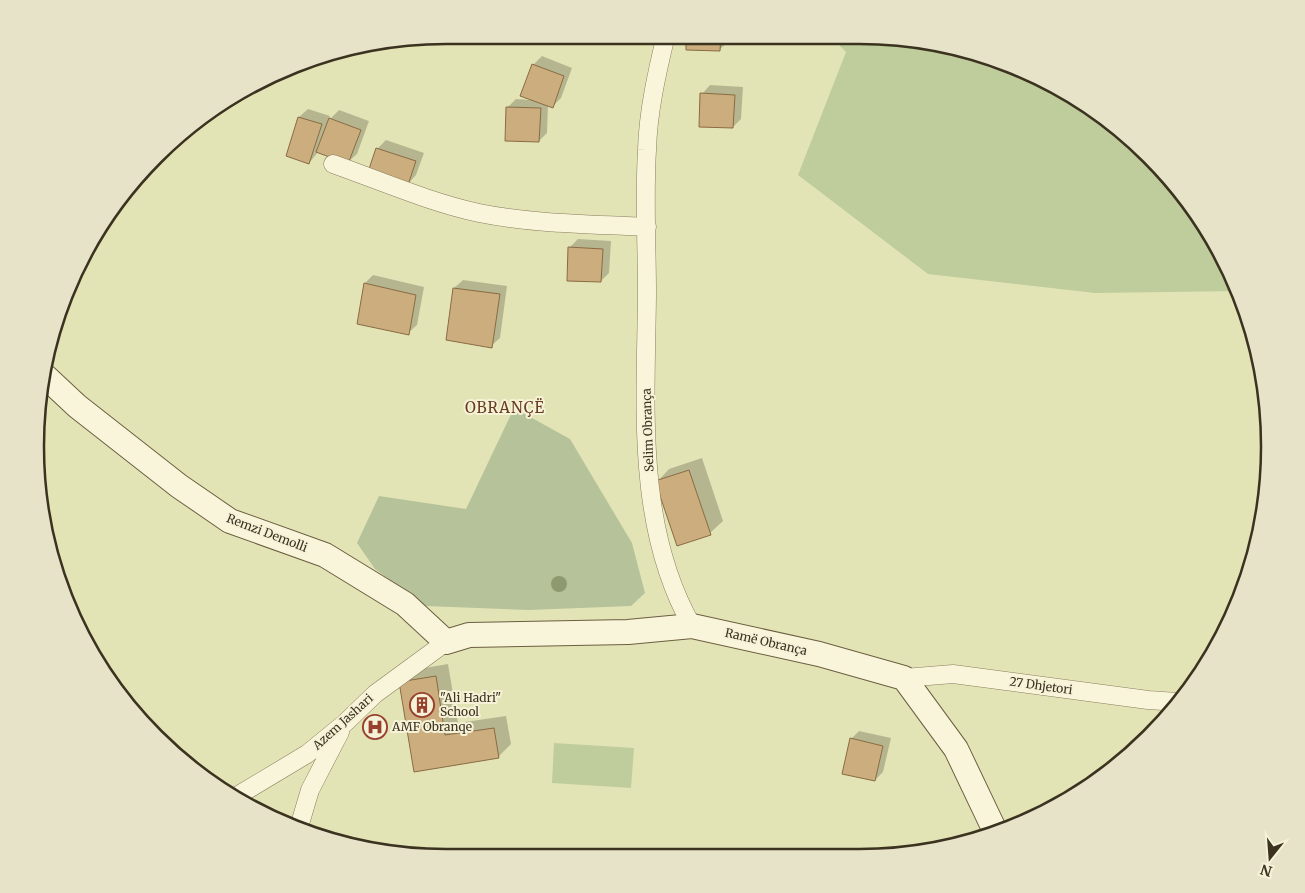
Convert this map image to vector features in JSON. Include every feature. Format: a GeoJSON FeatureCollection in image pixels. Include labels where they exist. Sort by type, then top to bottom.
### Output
{"type":"FeatureCollection","features":[{"type":"Feature","properties":{"kind":"street","name":"Selim Obrança"},"geometry":{"type":"LineString","coordinates":[[664,44],[656,77],[647,149],[646,446],[654,524],[678,601],[692,626]]}},
{"type":"Feature","properties":{"kind":"street"},"geometry":{"type":"LineString","coordinates":[[333,164],[454,206],[480,213],[570,223],[647,227]]}},
{"type":"Feature","properties":{"kind":"street","name":"Remzi Demolli"},"geometry":{"type":"LineString","coordinates":[[49,380],[77,406],[179,486],[230,521],[325,555],[404,604],[446,642]]}},
{"type":"Feature","properties":{"kind":"street","name":"Ramë Obrança"},"geometry":{"type":"LineString","coordinates":[[446,642],[468,635],[628,632],[692,626],[819,654],[904,678]]}},
{"type":"Feature","properties":{"kind":"street","name":"Azem Jashari"},"geometry":{"type":"LineString","coordinates":[[242,793],[300,758],[345,723],[375,694],[446,642]]}},
{"type":"Feature","properties":{"kind":"street","name":"27 Dhjetori"},"geometry":{"type":"LineString","coordinates":[[904,678],[953,674],[1170,701]]}},
{"type":"Feature","properties":{"kind":"street"},"geometry":{"type":"LineString","coordinates":[[904,678],[956,749],[993,826]]}},
{"type":"Feature","properties":{"kind":"street"},"geometry":{"type":"LineString","coordinates":[[300,822],[310,790],[345,723]]}},
{"type":"Feature","properties":{"kind":"green space"},"geometry":{"type":"Polygon","coordinates":[[[838,44],[885,45],[937,51],[963,57],[1013,74],[1060,98],[1104,127],[1161,181],[1178,201],[1207,245],[1231,291],[1095,293],[928,274],[798,175],[846,52],[838,44]]]}},
{"type":"Feature","properties":{"kind":"green space"},"geometry":{"type":"Polygon","coordinates":[[[858,44],[911,47],[963,57],[1013,74],[1060,98],[1104,127],[1124,144],[1178,201],[1220,268],[1231,292],[1248,342],[1258,394],[1260,420],[1261,446],[1258,499],[1248,551],[1240,576],[1220,625],[1207,648],[1178,692],[1161,712],[1104,766],[1037,808],[1013,819],[963,836],[911,846],[885,848],[446,849],[394,846],[342,836],[292,819],[245,795],[201,766],[181,749],[127,692],[98,648],[74,601],[57,551],[47,499],[44,446],[47,394],[51,368],[65,317],[85,268],[127,201],[162,162],[201,127],[245,98],[292,74],[342,57],[368,51],[420,45],[858,44]]]}},
{"type":"Feature","properties":{"kind":"green space"},"geometry":{"type":"Polygon","coordinates":[[[514,408],[570,439],[632,543],[645,593],[631,606],[529,610],[425,606],[375,569],[357,543],[379,496],[466,509],[514,408]]]}},
{"type":"Feature","properties":{"kind":"green space"},"geometry":{"type":"Polygon","coordinates":[[[554,743],[634,748],[631,788],[552,783],[554,743]]]}},
{"type":"Feature","properties":{"kind":"building"},"geometry":{"type":"Polygon","coordinates":[[[686,44],[720,44],[720,51],[686,50],[686,44]]]}},
{"type":"Feature","properties":{"kind":"building"},"geometry":{"type":"Polygon","coordinates":[[[532,64],[564,76],[553,108],[520,96],[532,64]]]}},
{"type":"Feature","properties":{"kind":"building"},"geometry":{"type":"Polygon","coordinates":[[[700,93],[735,95],[733,128],[699,127],[700,93]]]}},
{"type":"Feature","properties":{"kind":"building"},"geometry":{"type":"Polygon","coordinates":[[[506,107],[541,108],[539,142],[505,141],[506,107]]]}},
{"type":"Feature","properties":{"kind":"building"},"geometry":{"type":"Polygon","coordinates":[[[298,117],[322,124],[309,164],[286,156],[298,117]]]}},
{"type":"Feature","properties":{"kind":"building"},"geometry":{"type":"Polygon","coordinates":[[[329,118],[361,130],[348,164],[316,152],[329,118]]]}},
{"type":"Feature","properties":{"kind":"building"},"geometry":{"type":"Polygon","coordinates":[[[376,148],[416,161],[408,185],[368,172],[376,148]]]}},
{"type":"Feature","properties":{"kind":"building"},"geometry":{"type":"Polygon","coordinates":[[[568,247],[603,249],[601,282],[567,281],[568,247]]]}},
{"type":"Feature","properties":{"kind":"building"},"geometry":{"type":"Polygon","coordinates":[[[364,283],[416,295],[409,335],[357,324],[364,283]]]}},
{"type":"Feature","properties":{"kind":"building"},"geometry":{"type":"Polygon","coordinates":[[[453,288],[500,294],[492,348],[446,340],[453,288]]]}},
{"type":"Feature","properties":{"kind":"building"},"geometry":{"type":"Polygon","coordinates":[[[689,470],[711,535],[677,546],[655,481],[689,470]]]}},
{"type":"Feature","properties":{"kind":"building","name":"\"Ali Hadri\" School"},"geometry":{"type":"Polygon","coordinates":[[[436,676],[445,735],[494,728],[499,758],[414,772],[399,682],[436,676]]]}},
{"type":"Feature","properties":{"kind":"building"},"geometry":{"type":"Polygon","coordinates":[[[850,738],[883,746],[875,781],[842,774],[850,738]]]}},
{"type":"Feature","properties":{"kind":"place","name":"\"Ali Hadri\" School"},"geometry":{"type":"Point","coordinates":[422,705]}},
{"type":"Feature","properties":{"kind":"place","name":"AMF Obranqe"},"geometry":{"type":"Point","coordinates":[375,727]}},
{"type":"Feature","properties":{"kind":"district","name":"OBRANÇË"},"geometry":{"type":"Point","coordinates":[505,408]}}]}
